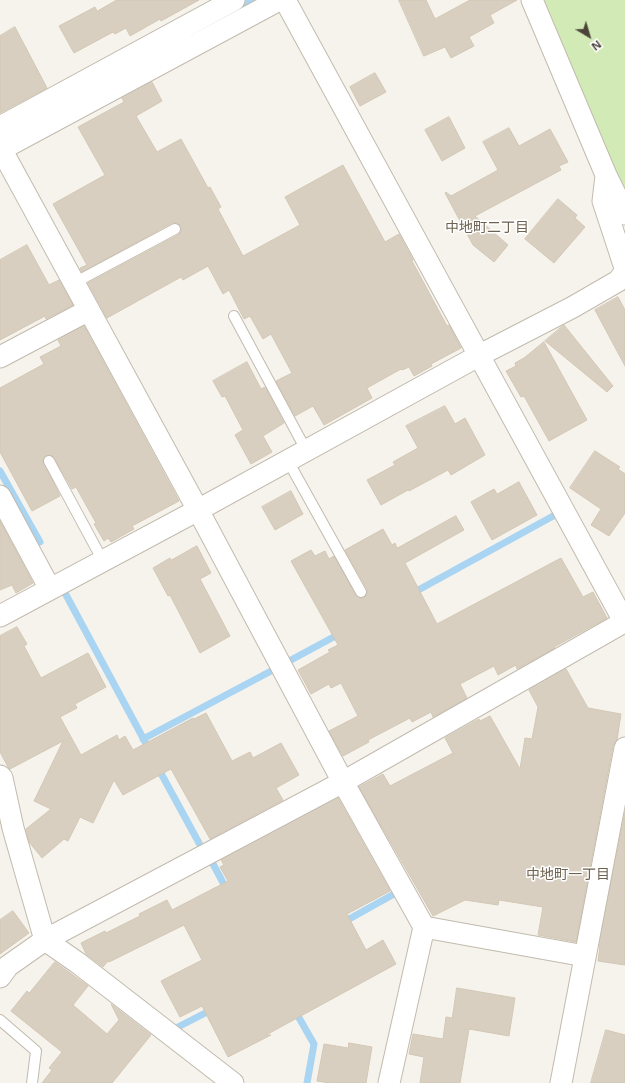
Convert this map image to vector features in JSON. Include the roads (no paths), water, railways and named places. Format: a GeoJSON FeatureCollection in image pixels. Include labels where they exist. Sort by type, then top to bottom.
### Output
{"type":"FeatureCollection","features":[{"type":"Feature","properties":{"kind":"street"},"geometry":{"type":"LineString","coordinates":[[0,127],[234,0]]}},
{"type":"Feature","properties":{"kind":"street"},"geometry":{"type":"LineString","coordinates":[[280,0],[1,149],[198,510],[343,782],[424,927],[389,1083]]}},
{"type":"Feature","properties":{"kind":"street"},"geometry":{"type":"LineString","coordinates":[[3,968],[45,940],[343,782],[625,623],[286,0]]}},
{"type":"Feature","properties":{"kind":"street"},"geometry":{"type":"LineString","coordinates":[[532,0],[606,175],[625,214]]}},
{"type":"Feature","properties":{"kind":"street"},"geometry":{"type":"LineString","coordinates":[[606,175],[603,201],[625,268]]}},
{"type":"Feature","properties":{"kind":"street"},"geometry":{"type":"LineString","coordinates":[[0,616],[592,296],[618,281],[625,272]]}},
{"type":"Feature","properties":{"kind":"street"},"geometry":{"type":"LineString","coordinates":[[0,357],[89,310]]}},
{"type":"Feature","properties":{"kind":"street"},"geometry":{"type":"LineString","coordinates":[[0,496],[50,589]]}},
{"type":"Feature","properties":{"kind":"street"},"geometry":{"type":"LineString","coordinates":[[562,1083],[625,748]]}},
{"type":"Feature","properties":{"kind":"street"},"geometry":{"type":"LineString","coordinates":[[0,776],[2,778],[13,828],[45,940],[78,963],[234,1083]]}},
{"type":"Feature","properties":{"kind":"street"},"geometry":{"type":"LineString","coordinates":[[424,927],[586,956]]}},
{"type":"Feature","properties":{"kind":"lane"},"geometry":{"type":"LineString","coordinates":[[74,283],[175,229]]}},
{"type":"Feature","properties":{"kind":"lane"},"geometry":{"type":"LineString","coordinates":[[234,316],[306,450]]}},
{"type":"Feature","properties":{"kind":"lane"},"geometry":{"type":"LineString","coordinates":[[49,461],[103,561]]}},
{"type":"Feature","properties":{"kind":"lane"},"geometry":{"type":"LineString","coordinates":[[288,461],[360,592]]}},
{"type":"Feature","properties":{"kind":"lane"},"geometry":{"type":"LineString","coordinates":[[0,1020],[36,1051],[32,1083]]}},
{"type":"Feature","properties":{"kind":"waterway"},"geometry":{"type":"LineString","coordinates":[[234,10],[253,0]]}},
{"type":"Feature","properties":{"kind":"waterway"},"geometry":{"type":"LineString","coordinates":[[0,471],[40,542]]}},
{"type":"Feature","properties":{"kind":"waterway"},"geometry":{"type":"LineString","coordinates":[[411,594],[555,515]]}},
{"type":"Feature","properties":{"kind":"waterway"},"geometry":{"type":"LineString","coordinates":[[65,593],[150,751]]}},
{"type":"Feature","properties":{"kind":"waterway"},"geometry":{"type":"LineString","coordinates":[[291,660],[341,633]]}},
{"type":"Feature","properties":{"kind":"waterway"},"geometry":{"type":"LineString","coordinates":[[143,739],[273,670]]}},
{"type":"Feature","properties":{"kind":"waterway"},"geometry":{"type":"LineString","coordinates":[[157,766],[199,843]]}},
{"type":"Feature","properties":{"kind":"waterway"},"geometry":{"type":"LineString","coordinates":[[212,862],[228,892]]}},
{"type":"Feature","properties":{"kind":"waterway"},"geometry":{"type":"LineString","coordinates":[[342,923],[394,894]]}},
{"type":"Feature","properties":{"kind":"waterway"},"geometry":{"type":"LineString","coordinates":[[178,1027],[213,1009]]}},
{"type":"Feature","properties":{"kind":"waterway"},"geometry":{"type":"LineString","coordinates":[[294,1009],[314,1044],[307,1083]]}},
{"type":"Feature","properties":{"kind":"district","name":"中地町二丁目"},"geometry":{"type":"Point","coordinates":[487,228]}},
{"type":"Feature","properties":{"kind":"district","name":"中地町一丁目"},"geometry":{"type":"Point","coordinates":[568,875]}}]}
